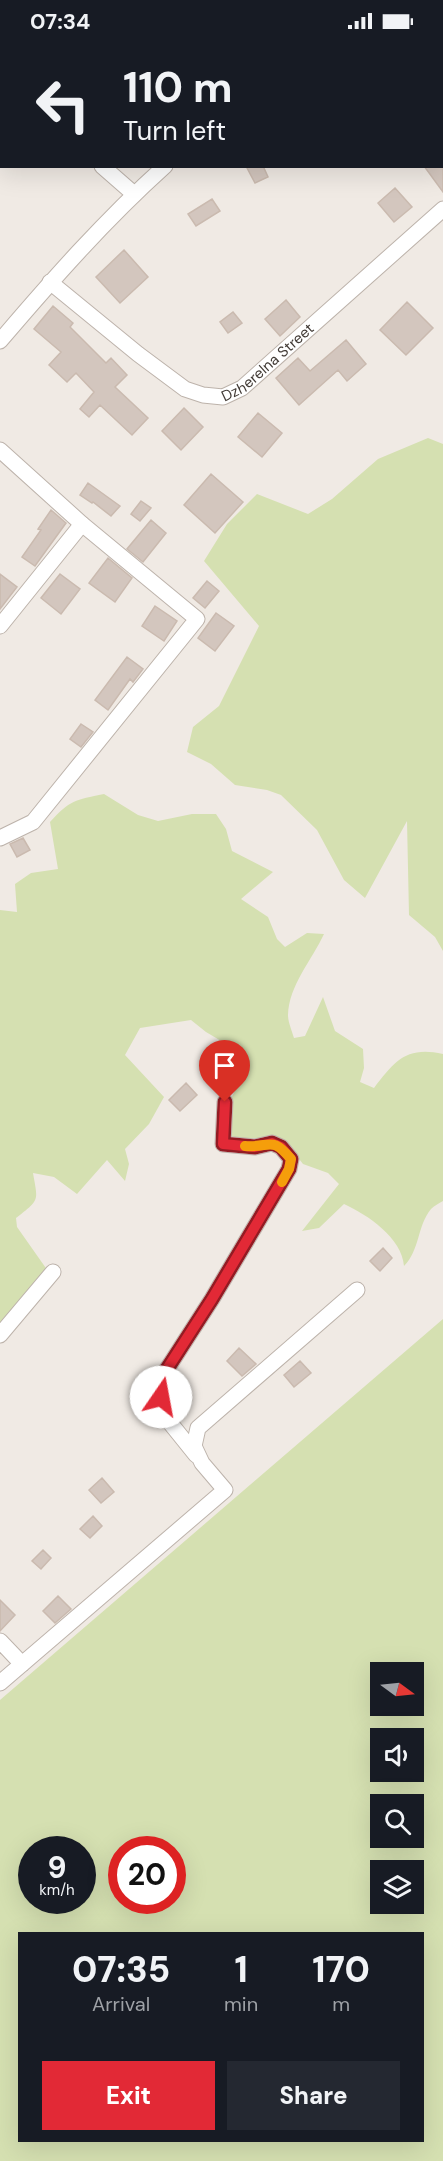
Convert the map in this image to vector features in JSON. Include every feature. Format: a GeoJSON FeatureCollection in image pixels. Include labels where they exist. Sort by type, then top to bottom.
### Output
{"type":"FeatureCollection","features":[{"type":"Feature","properties":{"kind":"street"},"geometry":{"type":"LineString","coordinates":[[104,168],[134,194]]}},
{"type":"Feature","properties":{"kind":"street"},"geometry":{"type":"LineString","coordinates":[[0,341],[50,282],[134,194],[163,168]]}},
{"type":"Feature","properties":{"kind":"street","name":"Dzherelna Street"},"geometry":{"type":"LineString","coordinates":[[50,282],[138,354],[185,388],[203,395],[223,397],[242,388],[443,209]]}},
{"type":"Feature","properties":{"kind":"street"},"geometry":{"type":"LineString","coordinates":[[0,450],[82,524],[197,619],[33,822],[0,837]]}},
{"type":"Feature","properties":{"kind":"street"},"geometry":{"type":"LineString","coordinates":[[0,626],[82,524]]}},
{"type":"Feature","properties":{"kind":"street"},"geometry":{"type":"LineString","coordinates":[[0,1683],[225,1490],[167,1419],[161,1397],[167,1369],[212,1299],[289,1169],[291,1159],[281,1147],[272,1143],[255,1147],[223,1144],[225,1102]]}},
{"type":"Feature","properties":{"kind":"street"},"geometry":{"type":"LineString","coordinates":[[0,1335],[53,1272]]}},
{"type":"Feature","properties":{"kind":"street"},"geometry":{"type":"LineString","coordinates":[[202,1463],[194,1446],[198,1428],[357,1290]]}},
{"type":"Feature","properties":{"kind":"street"},"geometry":{"type":"LineString","coordinates":[[0,1641],[22,1664]]}},
{"type":"Feature","properties":{"kind":"green space"},"geometry":{"type":"Polygon","coordinates":[[[428,438],[443,444],[443,951],[435,937],[409,915],[407,821],[365,898],[344,880],[317,830],[281,795],[267,790],[235,785],[211,764],[187,752],[193,727],[219,706],[259,626],[204,561],[227,524],[257,494],[308,514],[332,499],[378,459],[428,438]]]}},
{"type":"Feature","properties":{"kind":"green space"},"geometry":{"type":"Polygon","coordinates":[[[104,794],[138,815],[158,821],[192,814],[216,814],[226,829],[232,851],[273,872],[241,899],[268,917],[277,939],[285,947],[307,933],[324,934],[292,993],[288,1015],[294,1038],[305,1036],[323,997],[335,1031],[363,1049],[364,1068],[360,1082],[374,1088],[395,1063],[410,1054],[430,1052],[443,1054],[443,1201],[432,1208],[426,1216],[413,1253],[404,1266],[402,1256],[390,1237],[373,1221],[344,1204],[319,1228],[302,1231],[339,1184],[328,1173],[303,1164],[288,1145],[262,1138],[228,1136],[230,1101],[242,1076],[242,1063],[233,1048],[191,1020],[140,1028],[125,1055],[164,1097],[149,1124],[125,1149],[129,1164],[125,1181],[107,1160],[77,1194],[54,1177],[33,1173],[35,1199],[16,1218],[17,1227],[55,1281],[41,1296],[0,1328],[0,910],[17,912],[15,884],[31,873],[58,869],[50,822],[74,802],[104,794]]]}},
{"type":"Feature","properties":{"kind":"green space"},"geometry":{"type":"Polygon","coordinates":[[[443,1319],[443,2161],[0,2161],[0,1700],[443,1319]]]}},
{"type":"Feature","properties":{"kind":"building"},"geometry":{"type":"Polygon","coordinates":[[[247,168],[264,168],[268,177],[255,183],[247,168]]]}},
{"type":"Feature","properties":{"kind":"building"},"geometry":{"type":"Polygon","coordinates":[[[425,168],[443,168],[443,192],[425,168]]]}},
{"type":"Feature","properties":{"kind":"building"},"geometry":{"type":"Polygon","coordinates":[[[395,188],[412,207],[394,222],[378,203],[395,188]]]}},
{"type":"Feature","properties":{"kind":"building"},"geometry":{"type":"Polygon","coordinates":[[[212,199],[220,211],[196,226],[188,214],[212,199]]]}},
{"type":"Feature","properties":{"kind":"building"},"geometry":{"type":"Polygon","coordinates":[[[124,250],[148,277],[120,303],[96,277],[124,250]]]}},
{"type":"Feature","properties":{"kind":"building"},"geometry":{"type":"Polygon","coordinates":[[[286,300],[300,317],[280,336],[265,319],[286,300]]]}},
{"type":"Feature","properties":{"kind":"building"},"geometry":{"type":"Polygon","coordinates":[[[407,302],[433,328],[406,355],[380,330],[407,302]]]}},
{"type":"Feature","properties":{"kind":"building"},"geometry":{"type":"Polygon","coordinates":[[[53,306],[73,323],[70,327],[106,363],[111,358],[127,375],[115,387],[148,418],[132,435],[100,405],[89,417],[80,409],[94,392],[76,373],[67,382],[49,365],[61,352],[34,329],[53,306]]]}},
{"type":"Feature","properties":{"kind":"building"},"geometry":{"type":"Polygon","coordinates":[[[233,312],[242,323],[228,333],[220,322],[233,312]]]}},
{"type":"Feature","properties":{"kind":"building"},"geometry":{"type":"Polygon","coordinates":[[[346,340],[366,364],[347,381],[338,370],[299,405],[276,378],[298,358],[310,371],[346,340]]]}},
{"type":"Feature","properties":{"kind":"building"},"geometry":{"type":"Polygon","coordinates":[[[184,408],[203,427],[181,450],[162,431],[184,408]]]}},
{"type":"Feature","properties":{"kind":"building"},"geometry":{"type":"Polygon","coordinates":[[[258,413],[282,433],[262,457],[238,437],[258,413]]]}},
{"type":"Feature","properties":{"kind":"building"},"geometry":{"type":"Polygon","coordinates":[[[211,474],[243,502],[215,533],[184,505],[211,474]]]}},
{"type":"Feature","properties":{"kind":"building"},"geometry":{"type":"Polygon","coordinates":[[[88,483],[120,506],[111,516],[80,495],[88,483]]]}},
{"type":"Feature","properties":{"kind":"building"},"geometry":{"type":"Polygon","coordinates":[[[141,501],[151,508],[140,521],[131,514],[141,501]]]}},
{"type":"Feature","properties":{"kind":"building"},"geometry":{"type":"Polygon","coordinates":[[[51,510],[66,523],[35,566],[22,557],[41,530],[38,529],[51,510]]]}},
{"type":"Feature","properties":{"kind":"building"},"geometry":{"type":"Polygon","coordinates":[[[151,520],[166,533],[143,562],[127,549],[151,520]]]}},
{"type":"Feature","properties":{"kind":"building"},"geometry":{"type":"Polygon","coordinates":[[[108,558],[132,578],[115,602],[89,583],[108,558]]]}},
{"type":"Feature","properties":{"kind":"building"},"geometry":{"type":"Polygon","coordinates":[[[0,574],[17,587],[0,609],[0,574]]]}},
{"type":"Feature","properties":{"kind":"building"},"geometry":{"type":"Polygon","coordinates":[[[60,574],[80,589],[61,614],[41,598],[60,574]]]}},
{"type":"Feature","properties":{"kind":"building"},"geometry":{"type":"Polygon","coordinates":[[[207,581],[219,591],[205,608],[193,598],[207,581]]]}},
{"type":"Feature","properties":{"kind":"building"},"geometry":{"type":"Polygon","coordinates":[[[155,606],[177,621],[164,641],[142,626],[155,606]]]}},
{"type":"Feature","properties":{"kind":"building"},"geometry":{"type":"Polygon","coordinates":[[[216,613],[234,626],[215,651],[198,638],[216,613]]]}},
{"type":"Feature","properties":{"kind":"building"},"geometry":{"type":"Polygon","coordinates":[[[127,657],[143,669],[133,682],[130,679],[108,710],[95,700],[127,657]]]}},
{"type":"Feature","properties":{"kind":"building"},"geometry":{"type":"Polygon","coordinates":[[[81,724],[93,732],[81,747],[70,739],[81,724]]]}},
{"type":"Feature","properties":{"kind":"building"},"geometry":{"type":"Polygon","coordinates":[[[23,838],[30,850],[17,857],[10,844],[23,838]]]}},
{"type":"Feature","properties":{"kind":"building"},"geometry":{"type":"Polygon","coordinates":[[[186,1083],[197,1095],[180,1111],[169,1100],[186,1083]]]}},
{"type":"Feature","properties":{"kind":"building"},"geometry":{"type":"Polygon","coordinates":[[[383,1248],[392,1258],[380,1271],[370,1261],[383,1248]]]}},
{"type":"Feature","properties":{"kind":"building"},"geometry":{"type":"Polygon","coordinates":[[[239,1348],[256,1364],[242,1376],[227,1361],[239,1348]]]}},
{"type":"Feature","properties":{"kind":"building"},"geometry":{"type":"Polygon","coordinates":[[[300,1361],[311,1373],[294,1387],[284,1375],[300,1361]]]}},
{"type":"Feature","properties":{"kind":"building"},"geometry":{"type":"Polygon","coordinates":[[[102,1478],[114,1492],[101,1503],[89,1490],[102,1478]]]}},
{"type":"Feature","properties":{"kind":"building"},"geometry":{"type":"Polygon","coordinates":[[[93,1516],[102,1526],[90,1538],[80,1529],[93,1516]]]}},
{"type":"Feature","properties":{"kind":"building"},"geometry":{"type":"Polygon","coordinates":[[[43,1550],[51,1558],[41,1569],[32,1561],[43,1550]]]}},
{"type":"Feature","properties":{"kind":"building"},"geometry":{"type":"Polygon","coordinates":[[[58,1596],[71,1609],[55,1623],[43,1611],[58,1596]]]}},
{"type":"Feature","properties":{"kind":"building"},"geometry":{"type":"Polygon","coordinates":[[[0,1600],[15,1615],[0,1631],[0,1600]]]}},
{"type":"Feature","properties":{"kind":"slow traffic"},"geometry":{"type":"LineString","coordinates":[[245,1146],[255,1147],[272,1143],[281,1147],[291,1159],[282,1182]]}},
{"type":"Feature","properties":{"kind":"route"},"geometry":{"type":"LineString","coordinates":[[161,1397],[167,1369],[212,1299],[289,1169],[291,1159],[281,1147],[272,1143],[255,1147],[223,1144],[225,1102]]}}]}
